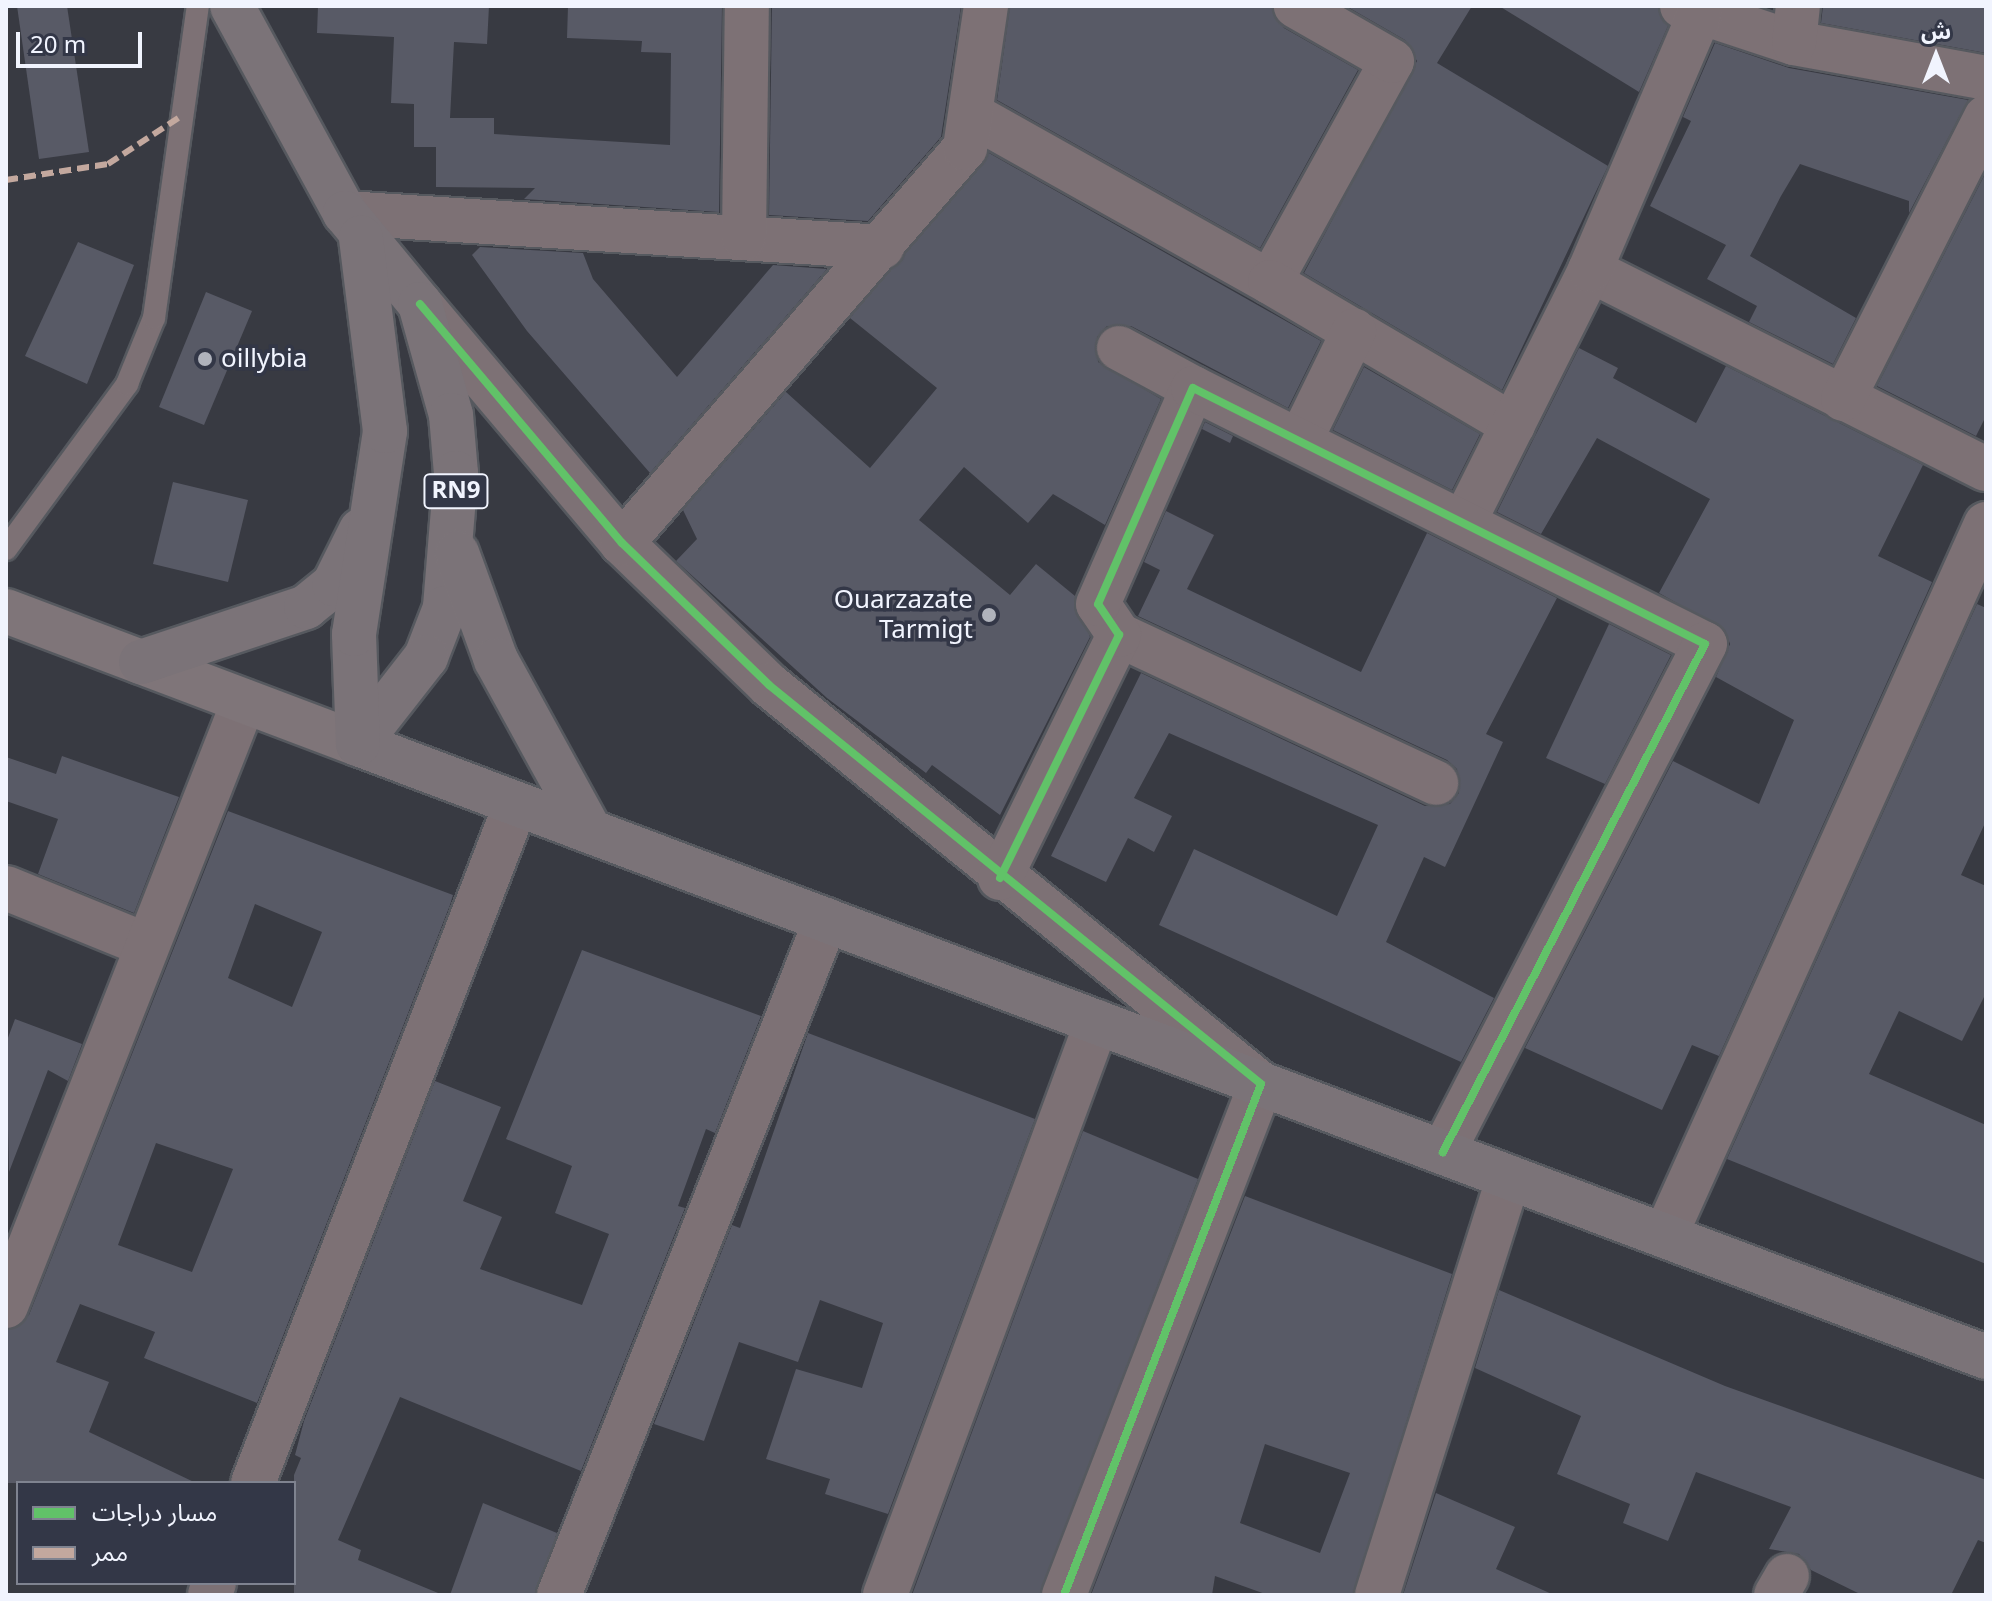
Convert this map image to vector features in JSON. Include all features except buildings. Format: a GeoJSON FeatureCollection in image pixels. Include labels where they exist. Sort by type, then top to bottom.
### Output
{"type":"FeatureCollection","features":[{"type":"Feature","properties":{"kind":"main road","name":"RN9"},"geometry":{"type":"LineString","coordinates":[[232,6],[353,225],[420,304],[451,415],[454,545],[432,644],[358,744]]}},
{"type":"Feature","properties":{"kind":"main road","name":"RN9"},"geometry":{"type":"LineString","coordinates":[[353,225],[381,370],[381,489],[354,634],[358,744]]}},
{"type":"Feature","properties":{"kind":"main road"},"geometry":{"type":"LineString","coordinates":[[141,662],[306,607],[334,584],[381,489]]}},
{"type":"Feature","properties":{"kind":"main road"},"geometry":{"type":"LineString","coordinates":[[454,545],[496,660],[590,831]]}},
{"type":"Feature","properties":{"kind":"main road"},"geometry":{"type":"LineString","coordinates":[[358,744],[1986,1357]]}},
{"type":"Feature","properties":{"kind":"street"},"geometry":{"type":"LineString","coordinates":[[744,238],[747,6]]}},
{"type":"Feature","properties":{"kind":"street"},"geometry":{"type":"LineString","coordinates":[[622,543],[965,148],[974,116],[986,6]]}},
{"type":"Feature","properties":{"kind":"street"},"geometry":{"type":"LineString","coordinates":[[1270,282],[1392,61],[1296,6]]}},
{"type":"Feature","properties":{"kind":"street"},"geometry":{"type":"LineString","coordinates":[[1464,522],[1590,270],[1690,11],[1796,24],[1986,78]]}},
{"type":"Feature","properties":{"kind":"street"},"geometry":{"type":"LineString","coordinates":[[974,116],[1270,282],[1513,425]]}},
{"type":"Feature","properties":{"kind":"street"},"geometry":{"type":"LineString","coordinates":[[1843,399],[1986,117]]}},
{"type":"Feature","properties":{"kind":"street"},"geometry":{"type":"LineString","coordinates":[[353,225],[744,238],[882,247]]}},
{"type":"Feature","properties":{"kind":"street"},"geometry":{"type":"LineString","coordinates":[[1590,270],[1986,469]]}},
{"type":"Feature","properties":{"kind":"street"},"geometry":{"type":"LineString","coordinates":[[420,304],[622,543],[769,685],[1000,878],[1261,1084],[1064,1595]]}},
{"type":"Feature","properties":{"kind":"street"},"geometry":{"type":"LineString","coordinates":[[1300,441],[1354,331]]}},
{"type":"Feature","properties":{"kind":"street"},"geometry":{"type":"LineString","coordinates":[[1119,348],[1705,644],[1443,1152]]}},
{"type":"Feature","properties":{"kind":"street"},"geometry":{"type":"LineString","coordinates":[[1193,388],[1098,604],[1119,635],[1436,783]]}},
{"type":"Feature","properties":{"kind":"street"},"geometry":{"type":"LineString","coordinates":[[1665,1236],[1986,524]]}},
{"type":"Feature","properties":{"kind":"street"},"geometry":{"type":"LineString","coordinates":[[6,611],[358,744]]}},
{"type":"Feature","properties":{"kind":"street"},"geometry":{"type":"LineString","coordinates":[[1000,878],[1119,635]]}},
{"type":"Feature","properties":{"kind":"street"},"geometry":{"type":"LineString","coordinates":[[6,1306],[144,944],[244,701]]}},
{"type":"Feature","properties":{"kind":"street"},"geometry":{"type":"LineString","coordinates":[[254,1481],[516,804]]}},
{"type":"Feature","properties":{"kind":"street"},"geometry":{"type":"LineString","coordinates":[[6,888],[144,944]]}},
{"type":"Feature","properties":{"kind":"street"},"geometry":{"type":"LineString","coordinates":[[559,1595],[826,920]]}},
{"type":"Feature","properties":{"kind":"street"},"geometry":{"type":"LineString","coordinates":[[885,1595],[1097,1022]]}},
{"type":"Feature","properties":{"kind":"street"},"geometry":{"type":"LineString","coordinates":[[1377,1595],[1509,1177]]}},
{"type":"Feature","properties":{"kind":"lane"},"geometry":{"type":"LineString","coordinates":[[6,549],[127,384],[154,318],[198,6]]}},
{"type":"Feature","properties":{"kind":"marked path"},"geometry":{"type":"LineString","coordinates":[[6,180],[108,164],[183,115]]}},
{"type":"Feature","properties":{"kind":"cycle path"},"geometry":{"type":"LineString","coordinates":[[420,304],[622,543],[769,685],[1261,1084],[1064,1595]]}},
{"type":"Feature","properties":{"kind":"cycle path"},"geometry":{"type":"LineString","coordinates":[[1000,878],[1119,635],[1098,604],[1193,388],[1705,644],[1443,1152]]}},
{"type":"Feature","properties":{"kind":"place","name":"oillybia"},"geometry":{"type":"Point","coordinates":[205,359]}},
{"type":"Feature","properties":{"kind":"place","name":"Ouarzazate Tarmigt"},"geometry":{"type":"Point","coordinates":[989,615]}}]}
